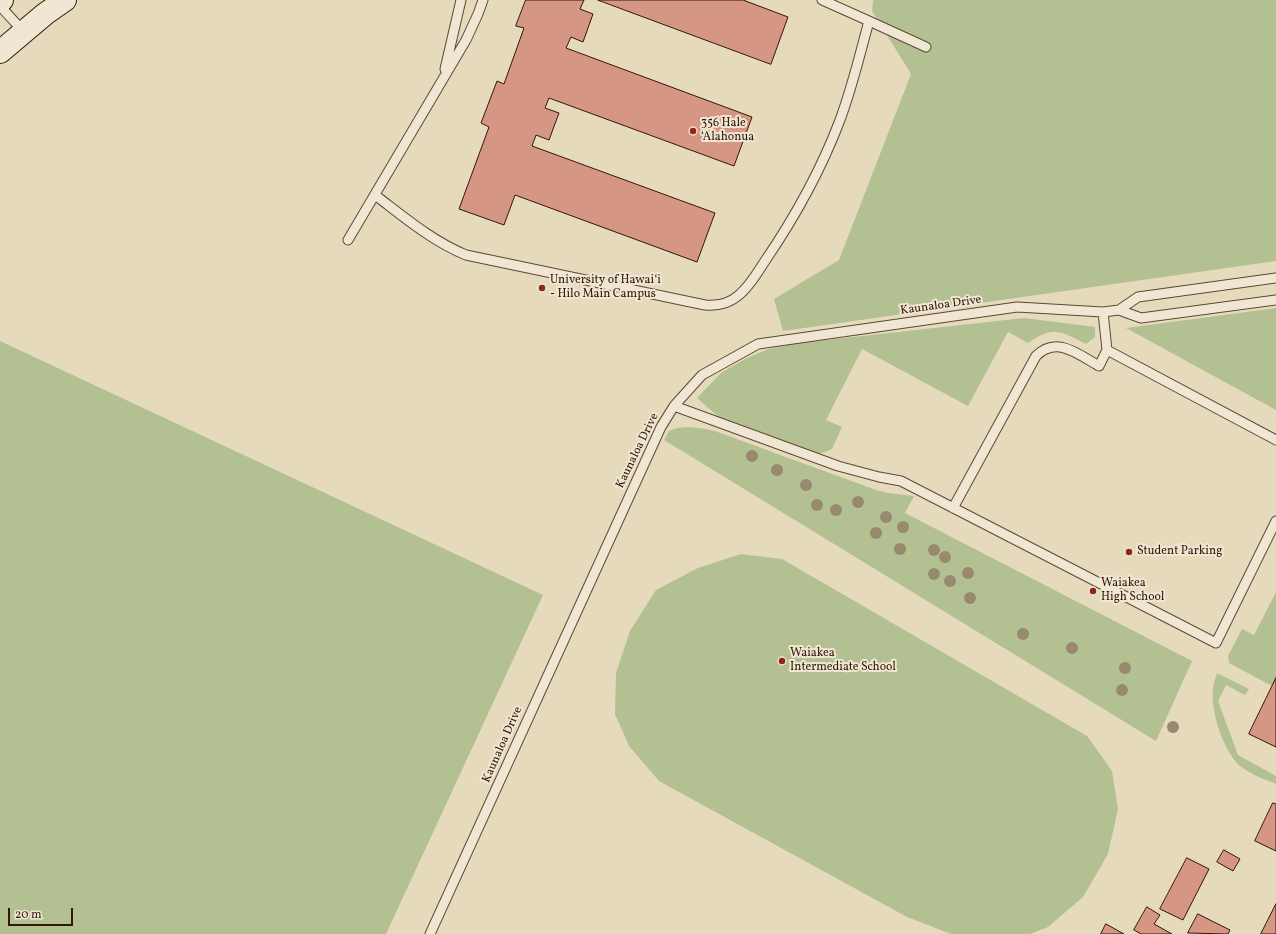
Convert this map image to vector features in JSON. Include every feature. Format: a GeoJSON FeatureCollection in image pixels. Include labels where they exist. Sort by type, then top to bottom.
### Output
{"type":"FeatureCollection","features":[{"type":"Feature","properties":{"kind":"street"},"geometry":{"type":"LineString","coordinates":[[0,52],[65,0]]}},
{"type":"Feature","properties":{"kind":"lane"},"geometry":{"type":"LineString","coordinates":[[443,78],[461,0]]}},
{"type":"Feature","properties":{"kind":"lane"},"geometry":{"type":"LineString","coordinates":[[348,240],[466,40],[483,0]]}},
{"type":"Feature","properties":{"kind":"lane"},"geometry":{"type":"LineString","coordinates":[[822,0],[926,47]]}},
{"type":"Feature","properties":{"kind":"lane"},"geometry":{"type":"LineString","coordinates":[[0,6],[24,32]]}},
{"type":"Feature","properties":{"kind":"lane"},"geometry":{"type":"LineString","coordinates":[[375,195],[430,237],[441,244],[466,255],[705,305],[716,305],[726,302],[735,298],[747,287],[783,234],[814,178],[840,119],[869,21]]}},
{"type":"Feature","properties":{"kind":"lane","name":"Kaunaloa Drive"},"geometry":{"type":"LineString","coordinates":[[1120,310],[1138,297],[1276,278]]}},
{"type":"Feature","properties":{"kind":"lane","name":"Kaunaloa Drive"},"geometry":{"type":"LineString","coordinates":[[430,934],[661,427],[674,406],[702,376],[758,344],[1017,308],[1103,312],[1120,310],[1142,318],[1276,300]]}},
{"type":"Feature","properties":{"kind":"lane"},"geometry":{"type":"LineString","coordinates":[[953,508],[1036,356],[1046,348],[1058,346],[1064,347],[1099,366],[1107,350],[1103,312]]}},
{"type":"Feature","properties":{"kind":"lane"},"geometry":{"type":"LineString","coordinates":[[1107,350],[1276,440]]}},
{"type":"Feature","properties":{"kind":"lane"},"geometry":{"type":"LineString","coordinates":[[674,406],[838,466],[879,477],[901,481],[1216,643],[1276,520]]}},
{"type":"Feature","properties":{"kind":"green space"},"geometry":{"type":"Polygon","coordinates":[[[873,0],[1276,0],[1276,261],[783,331],[774,299],[839,260],[911,74],[872,11],[873,0]]]}},
{"type":"Feature","properties":{"kind":"green space"},"geometry":{"type":"Polygon","coordinates":[[[1276,308],[1276,410],[1126,328],[1276,308]]]}},
{"type":"Feature","properties":{"kind":"green space"},"geometry":{"type":"Polygon","coordinates":[[[1024,318],[1095,327],[1095,337],[1086,344],[1063,333],[1051,332],[1037,337],[1028,343],[1008,332],[968,406],[862,349],[826,420],[842,427],[832,449],[817,455],[721,419],[697,398],[721,373],[745,359],[768,349],[799,343],[1024,318]]]}},
{"type":"Feature","properties":{"kind":"green space"},"geometry":{"type":"Polygon","coordinates":[[[0,341],[543,595],[386,934],[0,934],[0,341]]]}},
{"type":"Feature","properties":{"kind":"green space"},"geometry":{"type":"Polygon","coordinates":[[[691,427],[715,431],[876,490],[914,496],[905,513],[1192,661],[1156,741],[664,440],[669,431],[677,428],[691,427]]]}},
{"type":"Feature","properties":{"kind":"green space"},"geometry":{"type":"Polygon","coordinates":[[[741,554],[782,559],[1087,736],[1112,771],[1118,809],[1108,854],[1083,897],[1048,927],[1030,934],[951,934],[907,917],[659,781],[629,746],[615,714],[616,673],[630,631],[656,590],[698,568],[741,554]]]}},
{"type":"Feature","properties":{"kind":"green space"},"geometry":{"type":"Polygon","coordinates":[[[1276,592],[1276,678],[1272,686],[1229,663],[1228,656],[1242,629],[1254,635],[1276,592]]]}},
{"type":"Feature","properties":{"kind":"green space"},"geometry":{"type":"Polygon","coordinates":[[[1217,673],[1249,689],[1245,695],[1226,685],[1218,701],[1238,755],[1276,776],[1276,784],[1244,769],[1228,751],[1219,730],[1214,707],[1213,686],[1217,673]]]}},
{"type":"Feature","properties":{"kind":"building","name":"356 Hale ʻAlahonua"},"geometry":{"type":"Polygon","coordinates":[[[526,0],[584,0],[580,9],[593,14],[583,42],[571,37],[566,48],[752,117],[734,166],[549,98],[545,108],[559,113],[549,140],[536,135],[532,146],[715,213],[697,262],[515,195],[504,225],[459,209],[489,127],[481,123],[497,81],[504,84],[524,28],[516,26],[526,0]]]}},
{"type":"Feature","properties":{"kind":"building"},"geometry":{"type":"Polygon","coordinates":[[[598,0],[743,0],[788,17],[771,64],[598,0]]]}},
{"type":"Feature","properties":{"kind":"building"},"geometry":{"type":"Polygon","coordinates":[[[1276,678],[1276,747],[1249,734],[1276,678]]]}},
{"type":"Feature","properties":{"kind":"building"},"geometry":{"type":"Polygon","coordinates":[[[1273,803],[1276,804],[1276,851],[1255,841],[1273,803]]]}},
{"type":"Feature","properties":{"kind":"building"},"geometry":{"type":"Polygon","coordinates":[[[1224,850],[1240,859],[1233,871],[1217,862],[1224,850]]]}},
{"type":"Feature","properties":{"kind":"building"},"geometry":{"type":"Polygon","coordinates":[[[1187,858],[1209,869],[1183,920],[1160,909],[1187,858]]]}},
{"type":"Feature","properties":{"kind":"building"},"geometry":{"type":"Polygon","coordinates":[[[1276,904],[1276,934],[1261,934],[1276,904]]]}},
{"type":"Feature","properties":{"kind":"building"},"geometry":{"type":"Polygon","coordinates":[[[1147,907],[1160,915],[1154,924],[1172,934],[1141,934],[1134,930],[1147,907]]]}},
{"type":"Feature","properties":{"kind":"building"},"geometry":{"type":"Polygon","coordinates":[[[1198,914],[1230,930],[1228,934],[1188,933],[1198,914]]]}},
{"type":"Feature","properties":{"kind":"building"},"geometry":{"type":"Polygon","coordinates":[[[1106,924],[1124,934],[1101,934],[1106,924]]]}},
{"type":"Feature","properties":{"kind":"place","name":"356 Hale ʻAlahonua"},"geometry":{"type":"Point","coordinates":[693,131]}},
{"type":"Feature","properties":{"kind":"place","name":"University of Hawaiʻi - Hilo Main Campus"},"geometry":{"type":"Point","coordinates":[542,288]}},
{"type":"Feature","properties":{"kind":"place","name":"Student Parking"},"geometry":{"type":"Point","coordinates":[1129,552]}},
{"type":"Feature","properties":{"kind":"place","name":"Waiakea High School"},"geometry":{"type":"Point","coordinates":[1093,591]}},
{"type":"Feature","properties":{"kind":"place","name":"Waiakea Intermediate School"},"geometry":{"type":"Point","coordinates":[782,661]}}]}
